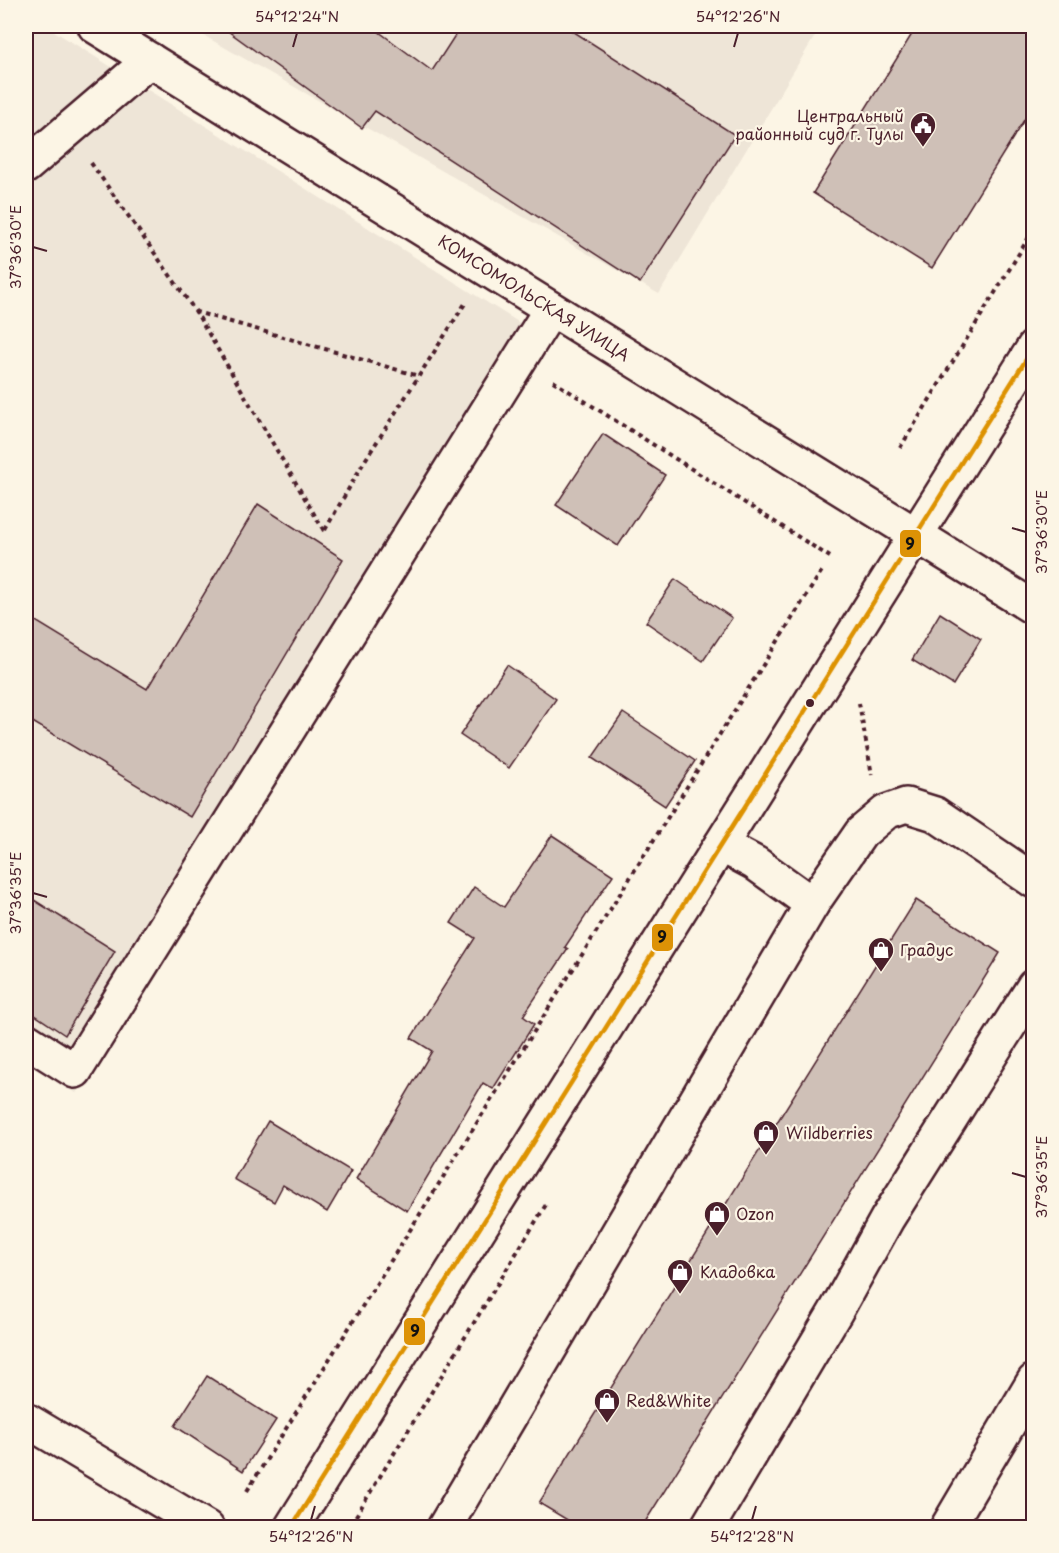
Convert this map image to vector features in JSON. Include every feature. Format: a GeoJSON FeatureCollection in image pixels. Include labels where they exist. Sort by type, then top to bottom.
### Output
{"type":"FeatureCollection","features":[{"type":"Feature","properties":{"kind":"main road","name":"КОМСОМОЛЬСКАЯ УЛИЦА"},"geometry":{"type":"LineString","coordinates":[[95,26],[1034,608]]}},
{"type":"Feature","properties":{"kind":"main road"},"geometry":{"type":"LineString","coordinates":[[26,166],[150,60]]}},
{"type":"Feature","properties":{"kind":"main road"},"geometry":{"type":"LineString","coordinates":[[26,1040],[75,1071],[552,309]]}},
{"type":"Feature","properties":{"kind":"main road"},"geometry":{"type":"LineString","coordinates":[[291,1527],[1034,347]]}},
{"type":"Feature","properties":{"kind":"main road"},"geometry":{"type":"LineString","coordinates":[[444,1527],[812,904],[861,833],[886,812],[906,805],[935,814],[1034,880]]}},
{"type":"Feature","properties":{"kind":"main road"},"geometry":{"type":"LineString","coordinates":[[721,845],[755,863],[812,904]]}},
{"type":"Feature","properties":{"kind":"main road"},"geometry":{"type":"LineString","coordinates":[[707,1527],[836,1311],[887,1219],[1034,986]]}},
{"type":"Feature","properties":{"kind":"main road"},"geometry":{"type":"LineString","coordinates":[[947,1527],[1034,1381]]}},
{"type":"Feature","properties":{"kind":"main road"},"geometry":{"type":"LineString","coordinates":[[26,1420],[207,1527]]}},
{"type":"Feature","properties":{"kind":"path"},"geometry":{"type":"LineString","coordinates":[[68,130],[196,312],[324,531],[364,462],[488,269]]}},
{"type":"Feature","properties":{"kind":"path"},"geometry":{"type":"LineString","coordinates":[[900,448],[1034,229]]}},
{"type":"Feature","properties":{"kind":"path"},"geometry":{"type":"LineString","coordinates":[[196,312],[419,376]]}},
{"type":"Feature","properties":{"kind":"path"},"geometry":{"type":"LineString","coordinates":[[519,360],[830,557]]}},
{"type":"Feature","properties":{"kind":"path"},"geometry":{"type":"LineString","coordinates":[[247,1491],[823,569]]}},
{"type":"Feature","properties":{"kind":"path"},"geometry":{"type":"LineString","coordinates":[[858,701],[871,772],[886,812]]}},
{"type":"Feature","properties":{"kind":"shaded area"},"geometry":{"type":"Polygon","coordinates":[[[26,26],[46,26],[547,340],[76,1093],[26,1060],[26,26]]]}},
{"type":"Feature","properties":{"kind":"shaded area"},"geometry":{"type":"Polygon","coordinates":[[[187,26],[821,26],[659,294],[187,26]]]}},
{"type":"Feature","properties":{"kind":"building"},"geometry":{"type":"Polygon","coordinates":[[[221,26],[371,26],[432,71],[461,26],[565,26],[735,135],[640,283],[375,111],[362,128],[221,26]]]}},
{"type":"Feature","properties":{"kind":"building","name":"Центральный районный суд г. Тулы"},"geometry":{"type":"Polygon","coordinates":[[[917,26],[1034,26],[1034,104],[932,268],[813,193],[917,26]]]}},
{"type":"Feature","properties":{"kind":"building"},"geometry":{"type":"Polygon","coordinates":[[[603,434],[665,475],[618,546],[556,505],[603,434]]]}},
{"type":"Feature","properties":{"kind":"building"},"geometry":{"type":"Polygon","coordinates":[[[258,504],[343,559],[190,817],[26,718],[26,615],[147,689],[258,504]]]}},
{"type":"Feature","properties":{"kind":"building"},"geometry":{"type":"Polygon","coordinates":[[[675,579],[732,618],[703,661],[646,622],[675,579]]]}},
{"type":"Feature","properties":{"kind":"building"},"geometry":{"type":"Polygon","coordinates":[[[940,613],[981,639],[953,685],[912,660],[940,613]]]}},
{"type":"Feature","properties":{"kind":"building"},"geometry":{"type":"Polygon","coordinates":[[[507,665],[556,699],[509,768],[460,735],[507,665]]]}},
{"type":"Feature","properties":{"kind":"building"},"geometry":{"type":"Polygon","coordinates":[[[623,713],[695,761],[665,806],[592,758],[623,713]]]}},
{"type":"Feature","properties":{"kind":"building"},"geometry":{"type":"Polygon","coordinates":[[[552,835],[613,875],[565,947],[568,949],[523,1016],[534,1024],[493,1089],[483,1083],[407,1211],[356,1179],[432,1051],[411,1038],[475,938],[451,923],[474,887],[504,907],[552,835]]]}},
{"type":"Feature","properties":{"kind":"building"},"geometry":{"type":"Polygon","coordinates":[[[26,895],[115,951],[65,1035],[26,1009],[26,895]]]}},
{"type":"Feature","properties":{"kind":"building"},"geometry":{"type":"Polygon","coordinates":[[[916,900],[1000,953],[642,1527],[579,1527],[539,1503],[916,900]]]}},
{"type":"Feature","properties":{"kind":"building"},"geometry":{"type":"Polygon","coordinates":[[[268,1121],[351,1171],[327,1212],[283,1185],[274,1202],[234,1179],[268,1121]]]}},
{"type":"Feature","properties":{"kind":"building"},"geometry":{"type":"Polygon","coordinates":[[[207,1376],[276,1420],[243,1471],[175,1426],[207,1376]]]}},
{"type":"Feature","properties":{"kind":"transit line","name":"9"},"geometry":{"type":"LineString","coordinates":[[291,1528],[1034,347]]}},
{"type":"Feature","properties":{"kind":"place","name":"Центральный районный суд г. Тулы"},"geometry":{"type":"Point","coordinates":[923,148]}},
{"type":"Feature","properties":{"kind":"place","name":"Градус"},"geometry":{"type":"Point","coordinates":[881,973]}},
{"type":"Feature","properties":{"kind":"place","name":"Wildberries"},"geometry":{"type":"Point","coordinates":[766,1156]}},
{"type":"Feature","properties":{"kind":"place","name":"Ozon"},"geometry":{"type":"Point","coordinates":[717,1237]}},
{"type":"Feature","properties":{"kind":"place","name":"Кладовка"},"geometry":{"type":"Point","coordinates":[680,1295]}},
{"type":"Feature","properties":{"kind":"place","name":"Red&White"},"geometry":{"type":"Point","coordinates":[607,1424]}}]}
